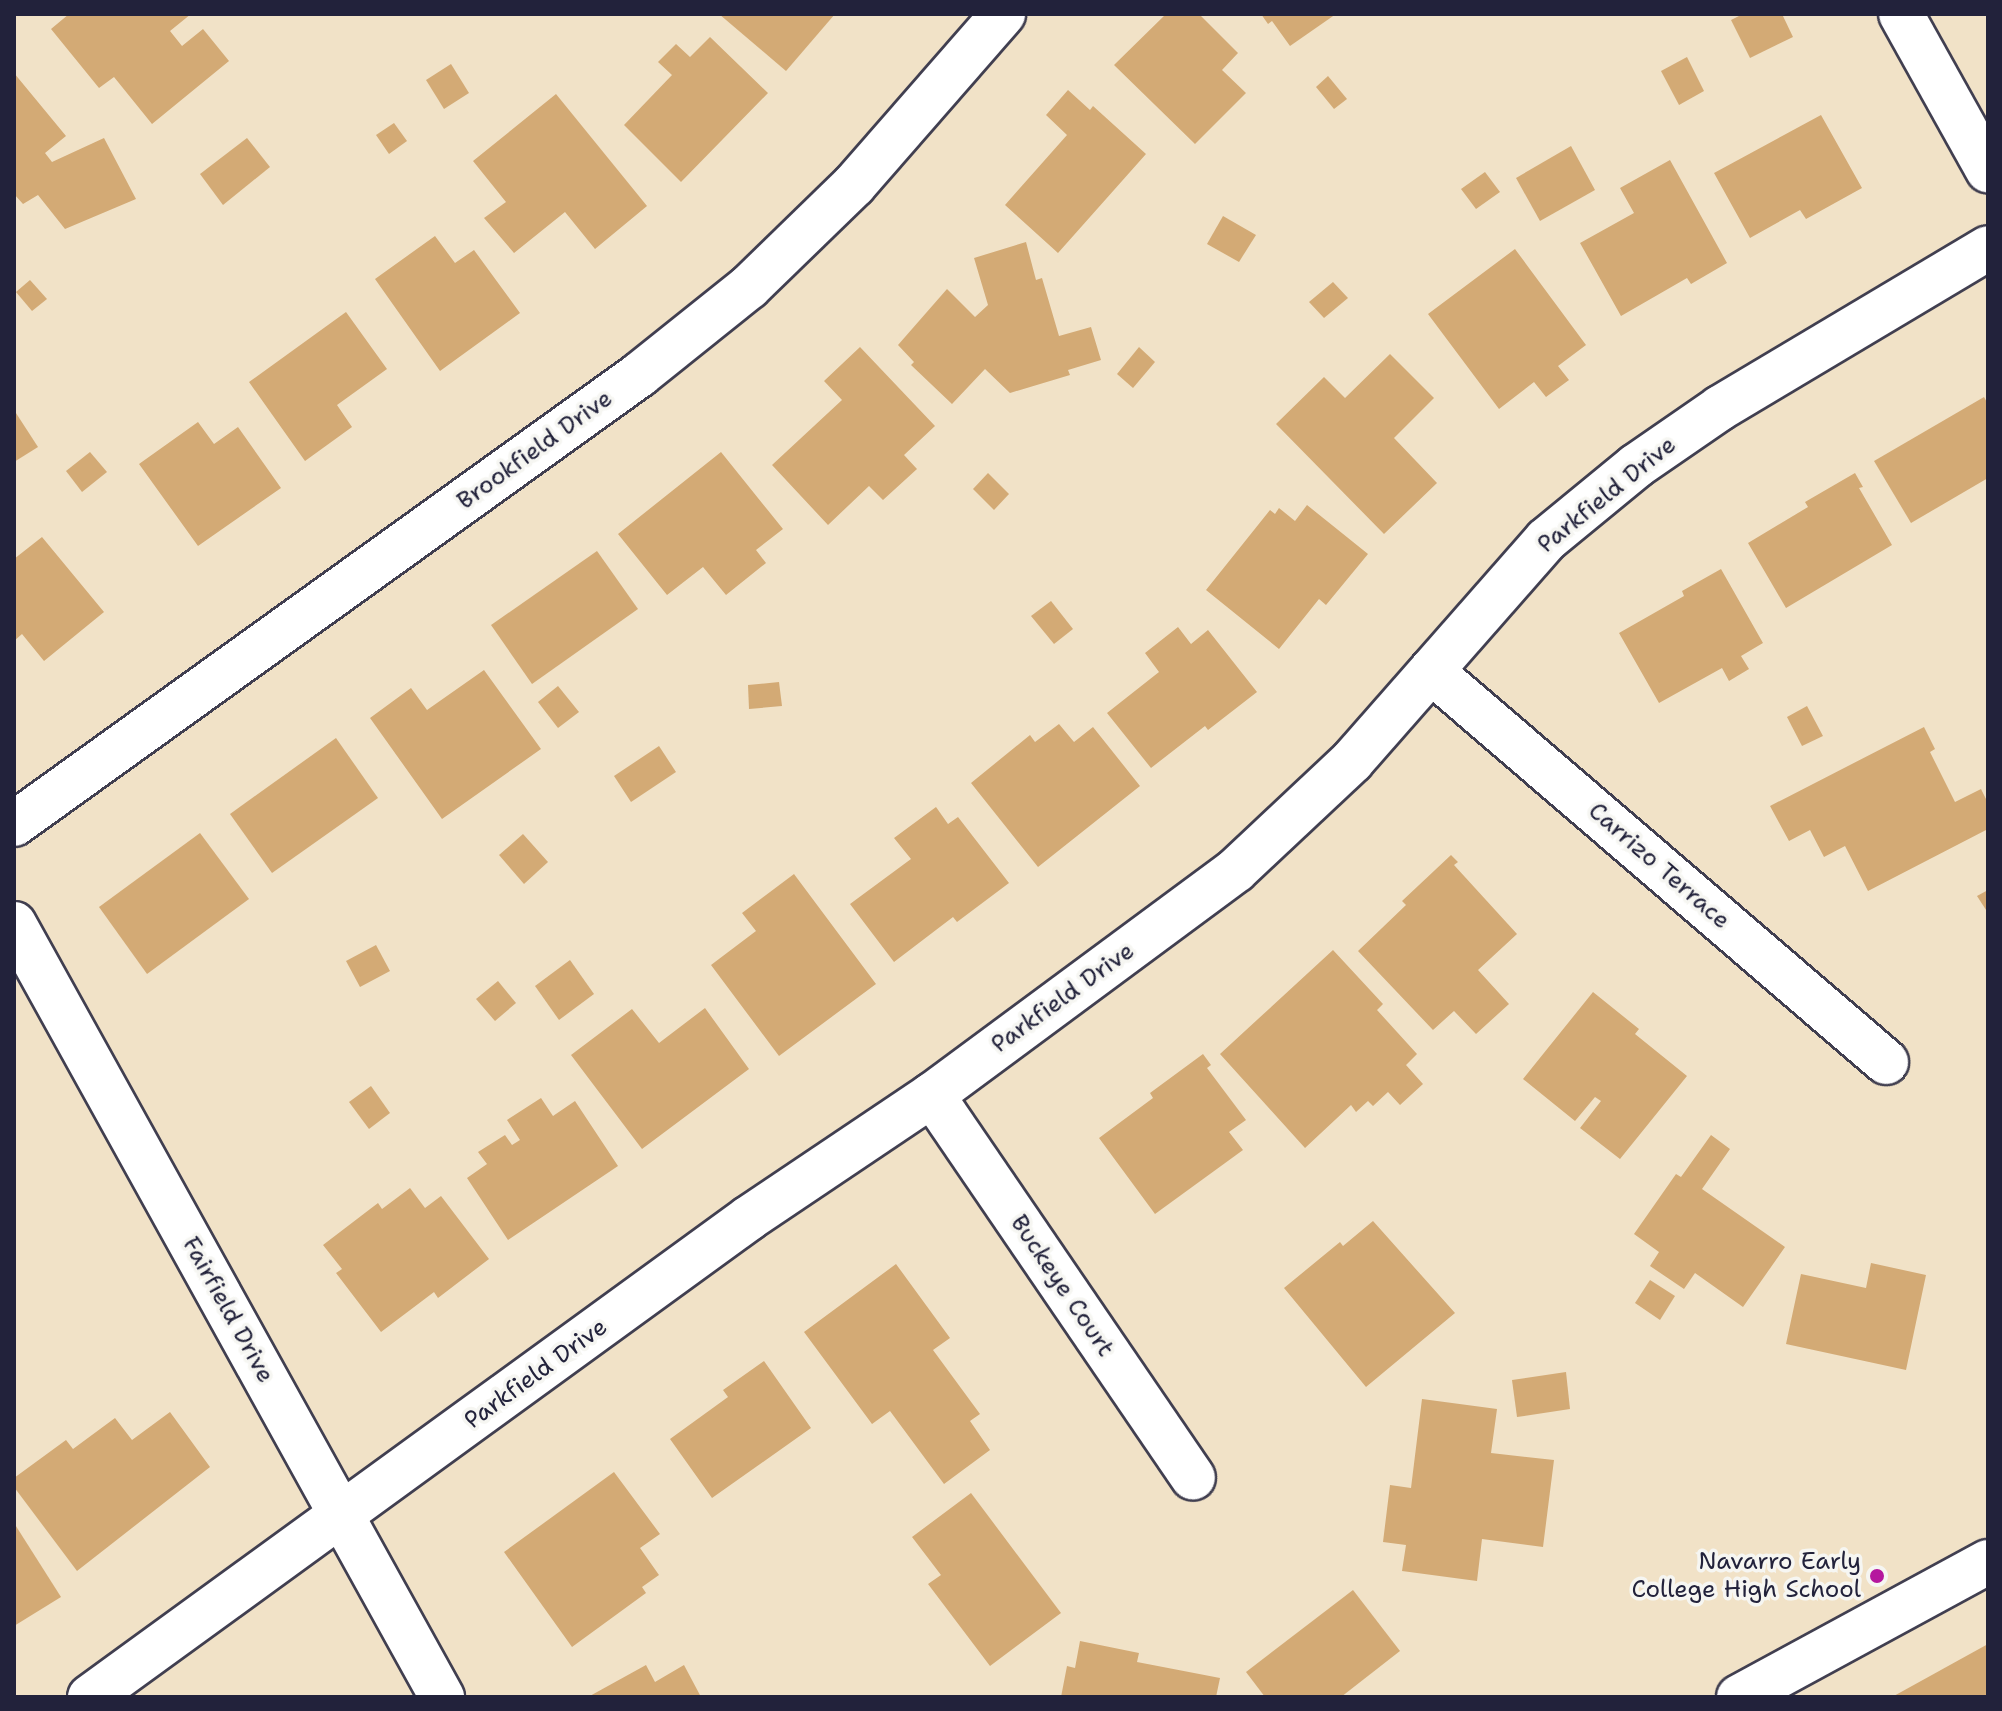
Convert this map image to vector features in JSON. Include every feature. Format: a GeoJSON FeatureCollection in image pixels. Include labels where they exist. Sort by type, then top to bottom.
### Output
{"type":"FeatureCollection","features":[{"type":"Feature","properties":{"kind":"street","name":"Brookfield Drive"},"geometry":{"type":"LineString","coordinates":[[14,824],[639,375],[749,287],[854,185],[1003,14]]}},
{"type":"Feature","properties":{"kind":"street"},"geometry":{"type":"LineString","coordinates":[[1901,14],[1988,170]]}},
{"type":"Feature","properties":{"kind":"street","name":"Parkfield Drive"},"geometry":{"type":"LineString","coordinates":[[90,1697],[749,1218],[932,1095],[1236,870],[1352,761],[1546,540],[1636,466],[1720,408],[1988,248]]}},
{"type":"Feature","properties":{"kind":"street","name":"Carrizo Terrace"},"geometry":{"type":"LineString","coordinates":[[1431,671],[1886,1062]]}},
{"type":"Feature","properties":{"kind":"street","name":"Fairfield Drive"},"geometry":{"type":"LineString","coordinates":[[14,924],[442,1697]]}},
{"type":"Feature","properties":{"kind":"street","name":"Buckeye Court"},"geometry":{"type":"LineString","coordinates":[[932,1095],[1193,1478]]}},
{"type":"Feature","properties":{"kind":"street"},"geometry":{"type":"LineString","coordinates":[[1739,1697],[1988,1562]]}},
{"type":"Feature","properties":{"kind":"building"},"geometry":{"type":"Polygon","coordinates":[[[69,14],[191,14],[170,31],[182,46],[203,29],[229,61],[152,124],[114,77],[99,88],[51,29],[69,14]]]}},
{"type":"Feature","properties":{"kind":"building"},"geometry":{"type":"Polygon","coordinates":[[[719,14],[835,14],[786,71],[719,14]]]}},
{"type":"Feature","properties":{"kind":"building"},"geometry":{"type":"Polygon","coordinates":[[[1166,14],[1199,14],[1238,53],[1222,70],[1246,93],[1195,144],[1114,65],[1166,14]]]}},
{"type":"Feature","properties":{"kind":"building"},"geometry":{"type":"Polygon","coordinates":[[[1261,14],[1336,14],[1290,46],[1272,21],[1268,24],[1261,14]]]}},
{"type":"Feature","properties":{"kind":"building"},"geometry":{"type":"Polygon","coordinates":[[[1743,14],[1782,14],[1793,37],[1750,58],[1731,20],[1743,14]]]}},
{"type":"Feature","properties":{"kind":"building"},"geometry":{"type":"Polygon","coordinates":[[[710,37],[768,93],[681,182],[624,125],[672,75],[658,62],[676,44],[690,57],[710,37]]]}},
{"type":"Feature","properties":{"kind":"building"},"geometry":{"type":"Polygon","coordinates":[[[1687,57],[1704,91],[1679,105],[1661,71],[1687,57]]]}},
{"type":"Feature","properties":{"kind":"building"},"geometry":{"type":"Polygon","coordinates":[[[451,64],[469,93],[444,109],[426,80],[451,64]]]}},
{"type":"Feature","properties":{"kind":"building"},"geometry":{"type":"Polygon","coordinates":[[[14,73],[66,136],[45,153],[52,162],[104,138],[136,199],[65,229],[38,195],[23,204],[14,194],[14,73]]]}},
{"type":"Feature","properties":{"kind":"building"},"geometry":{"type":"Polygon","coordinates":[[[1328,76],[1347,99],[1334,109],[1316,87],[1328,76]]]}},
{"type":"Feature","properties":{"kind":"building"},"geometry":{"type":"Polygon","coordinates":[[[1068,90],[1090,110],[1093,106],[1146,154],[1058,253],[1005,205],[1067,135],[1046,115],[1068,90]]]}},
{"type":"Feature","properties":{"kind":"building"},"geometry":{"type":"Polygon","coordinates":[[[556,94],[647,206],[595,249],[565,212],[514,253],[484,218],[506,202],[473,161],[556,94]]]}},
{"type":"Feature","properties":{"kind":"building"},"geometry":{"type":"Polygon","coordinates":[[[1821,115],[1862,188],[1806,219],[1800,210],[1750,238],[1714,173],[1821,115]]]}},
{"type":"Feature","properties":{"kind":"building"},"geometry":{"type":"Polygon","coordinates":[[[394,123],[407,141],[389,154],[376,135],[394,123]]]}},
{"type":"Feature","properties":{"kind":"building"},"geometry":{"type":"Polygon","coordinates":[[[247,138],[270,167],[223,205],[200,174],[247,138]]]}},
{"type":"Feature","properties":{"kind":"building"},"geometry":{"type":"Polygon","coordinates":[[[1571,146],[1595,190],[1540,221],[1516,178],[1571,146]]]}},
{"type":"Feature","properties":{"kind":"building"},"geometry":{"type":"Polygon","coordinates":[[[1670,160],[1727,263],[1691,284],[1687,278],[1621,316],[1580,243],[1634,213],[1620,188],[1670,160]]]}},
{"type":"Feature","properties":{"kind":"building"},"geometry":{"type":"Polygon","coordinates":[[[1485,172],[1500,192],[1476,209],[1461,189],[1485,172]]]}},
{"type":"Feature","properties":{"kind":"building"},"geometry":{"type":"Polygon","coordinates":[[[1223,216],[1256,235],[1239,262],[1207,244],[1223,216]]]}},
{"type":"Feature","properties":{"kind":"building"},"geometry":{"type":"Polygon","coordinates":[[[435,236],[455,263],[474,250],[520,313],[440,371],[375,279],[435,236]]]}},
{"type":"Feature","properties":{"kind":"building"},"geometry":{"type":"Polygon","coordinates":[[[1026,242],[1036,280],[1042,278],[1059,336],[1091,327],[1101,360],[1068,370],[1070,375],[1010,393],[985,369],[952,404],[911,365],[914,362],[898,345],[947,289],[975,317],[988,305],[974,258],[1026,242]]]}},
{"type":"Feature","properties":{"kind":"building"},"geometry":{"type":"Polygon","coordinates":[[[1515,249],[1586,345],[1558,366],[1569,380],[1546,397],[1534,382],[1499,409],[1428,314],[1515,249]]]}},
{"type":"Feature","properties":{"kind":"building"},"geometry":{"type":"Polygon","coordinates":[[[30,280],[47,299],[32,311],[16,292],[30,280]]]}},
{"type":"Feature","properties":{"kind":"building"},"geometry":{"type":"Polygon","coordinates":[[[1333,282],[1348,298],[1324,318],[1309,302],[1333,282]]]}},
{"type":"Feature","properties":{"kind":"building"},"geometry":{"type":"Polygon","coordinates":[[[346,312],[387,369],[337,405],[352,427],[305,461],[249,382],[346,312]]]}},
{"type":"Feature","properties":{"kind":"building"},"geometry":{"type":"Polygon","coordinates":[[[860,347],[935,426],[904,455],[917,469],[883,500],[869,486],[828,525],[772,465],[842,400],[824,381],[860,347]]]}},
{"type":"Feature","properties":{"kind":"building"},"geometry":{"type":"Polygon","coordinates":[[[1139,347],[1155,362],[1133,388],[1117,374],[1139,347]]]}},
{"type":"Feature","properties":{"kind":"building"},"geometry":{"type":"Polygon","coordinates":[[[1390,354],[1434,398],[1394,438],[1437,483],[1384,534],[1276,424],[1324,377],[1345,398],[1390,354]]]}},
{"type":"Feature","properties":{"kind":"building"},"geometry":{"type":"Polygon","coordinates":[[[1984,397],[1988,404],[1988,478],[1911,523],[1874,461],[1984,397]]]}},
{"type":"Feature","properties":{"kind":"building"},"geometry":{"type":"Polygon","coordinates":[[[14,410],[38,447],[14,462],[14,410]]]}},
{"type":"Feature","properties":{"kind":"building"},"geometry":{"type":"Polygon","coordinates":[[[198,422],[214,444],[238,427],[281,488],[198,546],[139,464],[198,422]]]}},
{"type":"Feature","properties":{"kind":"building"},"geometry":{"type":"Polygon","coordinates":[[[90,452],[107,472],[82,492],[66,471],[90,452]]]}},
{"type":"Feature","properties":{"kind":"building"},"geometry":{"type":"Polygon","coordinates":[[[721,452],[783,529],[756,550],[766,563],[726,595],[703,567],[667,595],[618,534],[721,452]]]}},
{"type":"Feature","properties":{"kind":"building"},"geometry":{"type":"Polygon","coordinates":[[[988,473],[1009,494],[994,510],[973,489],[988,473]]]}},
{"type":"Feature","properties":{"kind":"building"},"geometry":{"type":"Polygon","coordinates":[[[1855,473],[1863,487],[1859,488],[1892,545],[1786,608],[1748,543],[1808,507],[1805,502],[1855,473]]]}},
{"type":"Feature","properties":{"kind":"building"},"geometry":{"type":"Polygon","coordinates":[[[1307,505],[1368,554],[1326,605],[1319,599],[1279,649],[1206,590],[1270,510],[1275,514],[1279,508],[1295,521],[1307,505]]]}},
{"type":"Feature","properties":{"kind":"building"},"geometry":{"type":"Polygon","coordinates":[[[42,537],[104,612],[44,661],[22,634],[14,641],[14,559],[42,537]]]}},
{"type":"Feature","properties":{"kind":"building"},"geometry":{"type":"Polygon","coordinates":[[[597,551],[638,609],[532,684],[491,625],[597,551]]]}},
{"type":"Feature","properties":{"kind":"building"},"geometry":{"type":"Polygon","coordinates":[[[1721,569],[1763,643],[1741,656],[1749,669],[1729,681],[1722,668],[1659,703],[1619,633],[1684,596],[1682,591],[1721,569]]]}},
{"type":"Feature","properties":{"kind":"building"},"geometry":{"type":"Polygon","coordinates":[[[1051,601],[1073,629],[1054,644],[1031,616],[1051,601]]]}},
{"type":"Feature","properties":{"kind":"building"},"geometry":{"type":"Polygon","coordinates":[[[1178,627],[1191,644],[1208,630],[1257,692],[1208,730],[1205,726],[1151,768],[1107,713],[1159,672],[1145,653],[1178,627]]]}},
{"type":"Feature","properties":{"kind":"building"},"geometry":{"type":"Polygon","coordinates":[[[484,670],[541,749],[442,819],[370,718],[411,688],[427,710],[484,670]]]}},
{"type":"Feature","properties":{"kind":"building"},"geometry":{"type":"Polygon","coordinates":[[[779,682],[782,706],[749,709],[748,685],[779,682]]]}},
{"type":"Feature","properties":{"kind":"building"},"geometry":{"type":"Polygon","coordinates":[[[558,686],[579,712],[558,728],[538,702],[558,686]]]}},
{"type":"Feature","properties":{"kind":"building"},"geometry":{"type":"Polygon","coordinates":[[[1807,706],[1823,736],[1802,746],[1787,717],[1807,706]]]}},
{"type":"Feature","properties":{"kind":"building"},"geometry":{"type":"Polygon","coordinates":[[[1059,724],[1074,742],[1093,727],[1140,786],[1038,867],[971,783],[1030,735],[1035,742],[1059,724]]]}},
{"type":"Feature","properties":{"kind":"building"},"geometry":{"type":"Polygon","coordinates":[[[1924,727],[1935,749],[1930,752],[1955,802],[1981,789],[1988,803],[1988,829],[1868,891],[1845,846],[1824,857],[1810,830],[1789,841],[1770,806],[1924,727]]]}},
{"type":"Feature","properties":{"kind":"building"},"geometry":{"type":"Polygon","coordinates":[[[336,738],[378,798],[272,873],[230,814],[336,738]]]}},
{"type":"Feature","properties":{"kind":"building"},"geometry":{"type":"Polygon","coordinates":[[[659,746],[676,772],[631,802],[614,776],[659,746]]]}},
{"type":"Feature","properties":{"kind":"building"},"geometry":{"type":"Polygon","coordinates":[[[936,807],[948,824],[958,817],[1009,883],[957,922],[953,917],[894,962],[850,904],[911,859],[894,838],[936,807]]]}},
{"type":"Feature","properties":{"kind":"building"},"geometry":{"type":"Polygon","coordinates":[[[200,833],[249,899],[147,974],[99,907],[200,833]]]}},
{"type":"Feature","properties":{"kind":"building"},"geometry":{"type":"Polygon","coordinates":[[[523,834],[548,862],[524,884],[499,855],[523,834]]]}},
{"type":"Feature","properties":{"kind":"building"},"geometry":{"type":"Polygon","coordinates":[[[1451,855],[1458,862],[1454,865],[1517,934],[1478,970],[1509,1004],[1476,1034],[1454,1011],[1433,1030],[1358,951],[1406,905],[1402,901],[1451,855]]]}},
{"type":"Feature","properties":{"kind":"building"},"geometry":{"type":"Polygon","coordinates":[[[794,874],[876,984],[779,1056],[711,965],[756,931],[742,913],[794,874]]]}},
{"type":"Feature","properties":{"kind":"building"},"geometry":{"type":"Polygon","coordinates":[[[1988,890],[1988,913],[1977,896],[1988,890]]]}},
{"type":"Feature","properties":{"kind":"building"},"geometry":{"type":"Polygon","coordinates":[[[376,945],[390,971],[360,987],[346,961],[376,945]]]}},
{"type":"Feature","properties":{"kind":"building"},"geometry":{"type":"Polygon","coordinates":[[[1333,950],[1383,1004],[1377,1010],[1417,1054],[1406,1065],[1423,1084],[1400,1105],[1388,1092],[1373,1106],[1368,1101],[1356,1112],[1351,1105],[1305,1148],[1220,1054],[1333,950]]]}},
{"type":"Feature","properties":{"kind":"building"},"geometry":{"type":"Polygon","coordinates":[[[570,960],[594,994],[559,1020],[535,986],[570,960]]]}},
{"type":"Feature","properties":{"kind":"building"},"geometry":{"type":"Polygon","coordinates":[[[498,981],[516,1003],[495,1021],[476,999],[498,981]]]}},
{"type":"Feature","properties":{"kind":"building"},"geometry":{"type":"Polygon","coordinates":[[[1593,992],[1639,1029],[1635,1034],[1687,1076],[1620,1159],[1580,1128],[1601,1101],[1595,1097],[1575,1121],[1523,1079],[1593,992]]]}},
{"type":"Feature","properties":{"kind":"building"},"geometry":{"type":"Polygon","coordinates":[[[705,1008],[749,1069],[642,1149],[571,1055],[632,1009],[659,1043],[705,1008]]]}},
{"type":"Feature","properties":{"kind":"building"},"geometry":{"type":"Polygon","coordinates":[[[1203,1054],[1211,1065],[1207,1068],[1246,1120],[1229,1132],[1243,1150],[1155,1214],[1099,1138],[1153,1098],[1150,1093],[1203,1054]]]}},
{"type":"Feature","properties":{"kind":"building"},"geometry":{"type":"Polygon","coordinates":[[[371,1086],[390,1113],[369,1129],[349,1102],[371,1086]]]}},
{"type":"Feature","properties":{"kind":"building"},"geometry":{"type":"Polygon","coordinates":[[[541,1098],[553,1116],[575,1101],[618,1166],[508,1240],[467,1178],[487,1164],[478,1152],[505,1135],[512,1145],[520,1140],[507,1120],[541,1098]]]}},
{"type":"Feature","properties":{"kind":"building"},"geometry":{"type":"Polygon","coordinates":[[[1711,1135],[1730,1149],[1702,1189],[1785,1247],[1743,1307],[1695,1273],[1684,1289],[1650,1266],[1659,1252],[1634,1234],[1676,1174],[1681,1177],[1711,1135]]]}},
{"type":"Feature","properties":{"kind":"building"},"geometry":{"type":"Polygon","coordinates":[[[410,1188],[425,1208],[441,1196],[489,1259],[438,1298],[434,1292],[381,1332],[336,1273],[342,1269],[323,1245],[378,1203],[382,1209],[410,1188]]]}},
{"type":"Feature","properties":{"kind":"building"},"geometry":{"type":"Polygon","coordinates":[[[1373,1221],[1455,1313],[1366,1387],[1284,1288],[1340,1242],[1343,1246],[1373,1221]]]}},
{"type":"Feature","properties":{"kind":"building"},"geometry":{"type":"Polygon","coordinates":[[[1871,1263],[1926,1275],[1906,1370],[1786,1344],[1801,1274],[1866,1288],[1871,1263]]]}},
{"type":"Feature","properties":{"kind":"building"},"geometry":{"type":"Polygon","coordinates":[[[896,1264],[950,1338],[933,1350],[980,1414],[970,1421],[990,1450],[944,1484],[890,1411],[872,1424],[804,1332],[896,1264]]]}},
{"type":"Feature","properties":{"kind":"building"},"geometry":{"type":"Polygon","coordinates":[[[1650,1280],[1675,1296],[1660,1320],[1635,1303],[1650,1280]]]}},
{"type":"Feature","properties":{"kind":"building"},"geometry":{"type":"Polygon","coordinates":[[[764,1361],[811,1428],[712,1498],[670,1439],[728,1397],[723,1390],[764,1361]]]}},
{"type":"Feature","properties":{"kind":"building"},"geometry":{"type":"Polygon","coordinates":[[[1566,1372],[1570,1409],[1517,1417],[1512,1380],[1566,1372]]]}},
{"type":"Feature","properties":{"kind":"building"},"geometry":{"type":"Polygon","coordinates":[[[1422,1399],[1497,1409],[1491,1453],[1554,1460],[1543,1547],[1482,1539],[1477,1581],[1402,1571],[1406,1545],[1383,1542],[1390,1485],[1411,1488],[1422,1399]]]}},
{"type":"Feature","properties":{"kind":"building"},"geometry":{"type":"Polygon","coordinates":[[[170,1412],[210,1467],[77,1571],[14,1487],[14,1478],[66,1440],[73,1449],[115,1418],[132,1440],[170,1412]]]}},
{"type":"Feature","properties":{"kind":"building"},"geometry":{"type":"Polygon","coordinates":[[[614,1472],[660,1534],[640,1548],[659,1575],[642,1587],[646,1593],[572,1647],[504,1552],[614,1472]]]}},
{"type":"Feature","properties":{"kind":"building"},"geometry":{"type":"Polygon","coordinates":[[[971,1493],[1061,1613],[990,1666],[928,1584],[941,1575],[912,1537],[971,1493]]]}},
{"type":"Feature","properties":{"kind":"building"},"geometry":{"type":"Polygon","coordinates":[[[14,1523],[61,1597],[14,1626],[14,1523]]]}},
{"type":"Feature","properties":{"kind":"building"},"geometry":{"type":"Polygon","coordinates":[[[1353,1590],[1400,1651],[1341,1697],[1265,1697],[1246,1672],[1353,1590]]]}},
{"type":"Feature","properties":{"kind":"building"},"geometry":{"type":"Polygon","coordinates":[[[1080,1641],[1139,1653],[1137,1662],[1220,1678],[1216,1697],[1061,1697],[1067,1666],[1075,1668],[1080,1641]]]}},
{"type":"Feature","properties":{"kind":"building"},"geometry":{"type":"Polygon","coordinates":[[[1988,1644],[1988,1697],[1892,1697],[1988,1644]]]}},
{"type":"Feature","properties":{"kind":"building"},"geometry":{"type":"Polygon","coordinates":[[[646,1665],[655,1682],[684,1665],[701,1697],[588,1697],[646,1665]]]}},
{"type":"Feature","properties":{"kind":"place","name":"Navarro Early College High School"},"geometry":{"type":"Point","coordinates":[1877,1576]}}]}
